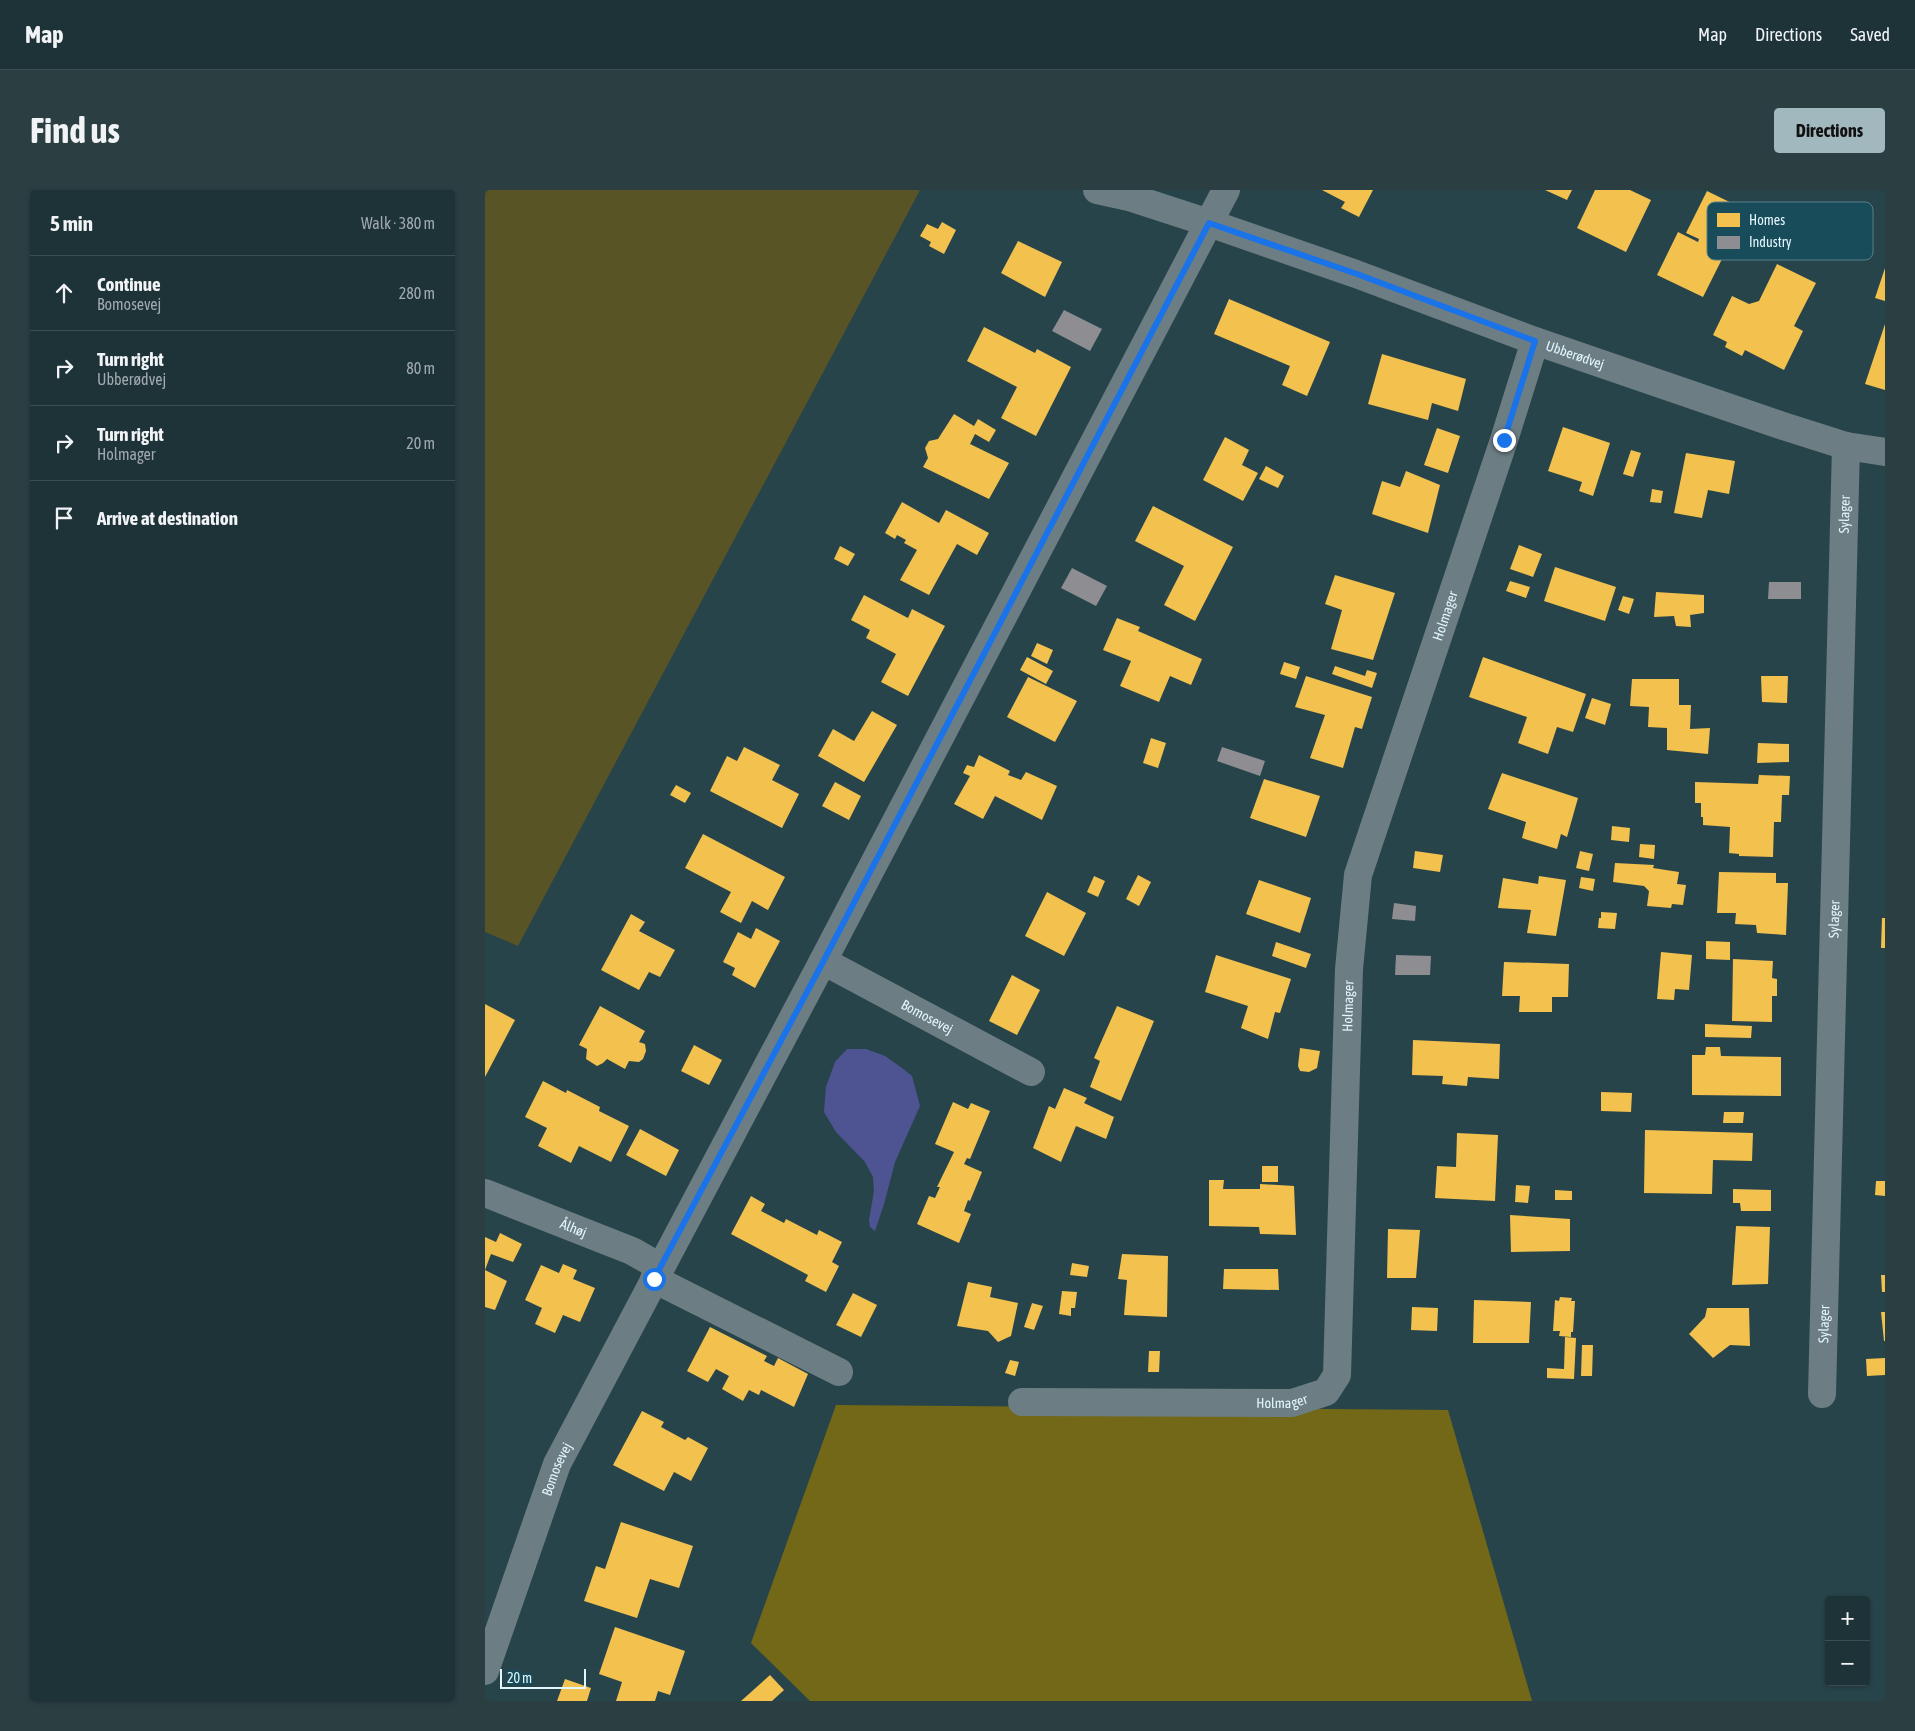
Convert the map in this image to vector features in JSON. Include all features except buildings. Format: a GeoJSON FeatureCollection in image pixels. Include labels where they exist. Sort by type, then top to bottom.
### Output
{"type":"FeatureCollection","features":[{"type":"Feature","properties":{"kind":"street","name":"Ubberødvej"},"geometry":{"type":"LineString","coordinates":[[1097,190],[1209,223],[1357,274],[1535,341],[1846,446],[1885,452]]}},
{"type":"Feature","properties":{"kind":"street","name":"Bomosevej"},"geometry":{"type":"LineString","coordinates":[[485,1671],[557,1464],[823,962],[1225,190]]}},
{"type":"Feature","properties":{"kind":"street","name":"Holmager"},"geometry":{"type":"LineString","coordinates":[[1023,1402],[1292,1403],[1326,1392],[1337,1375],[1349,970],[1358,875],[1504,440],[1535,341]]}},
{"type":"Feature","properties":{"kind":"street","name":"Sylager"},"geometry":{"type":"LineString","coordinates":[[1822,1394],[1846,446]]}},
{"type":"Feature","properties":{"kind":"street","name":"Bomosevej"},"geometry":{"type":"LineString","coordinates":[[823,962],[1031,1072]]}},
{"type":"Feature","properties":{"kind":"street","name":"Ålhøj"},"geometry":{"type":"LineString","coordinates":[[485,1193],[633,1251],[657,1273]]}},
{"type":"Feature","properties":{"kind":"street"},"geometry":{"type":"LineString","coordinates":[[657,1273],[839,1372]]}},
{"type":"Feature","properties":{"kind":"shaded area"},"geometry":{"type":"Polygon","coordinates":[[[485,190],[920,190],[518,946],[485,932],[485,190]]]}},
{"type":"Feature","properties":{"kind":"shaded area"},"geometry":{"type":"Polygon","coordinates":[[[836,1405],[1448,1410],[1532,1701],[810,1701],[751,1643],[836,1405]]]}},
{"type":"Feature","properties":{"kind":"water"},"geometry":{"type":"Polygon","coordinates":[[[847,1049],[866,1049],[885,1056],[902,1068],[912,1076],[920,1106],[895,1162],[875,1231],[870,1227],[869,1220],[874,1191],[873,1177],[865,1162],[836,1132],[824,1112],[826,1087],[835,1062],[847,1049]]]}},
{"type":"Feature","properties":{"kind":"route"},"geometry":{"type":"LineString","coordinates":[[654,1279],[823,962],[1209,223],[1357,274],[1535,341],[1504,440]]}}]}
